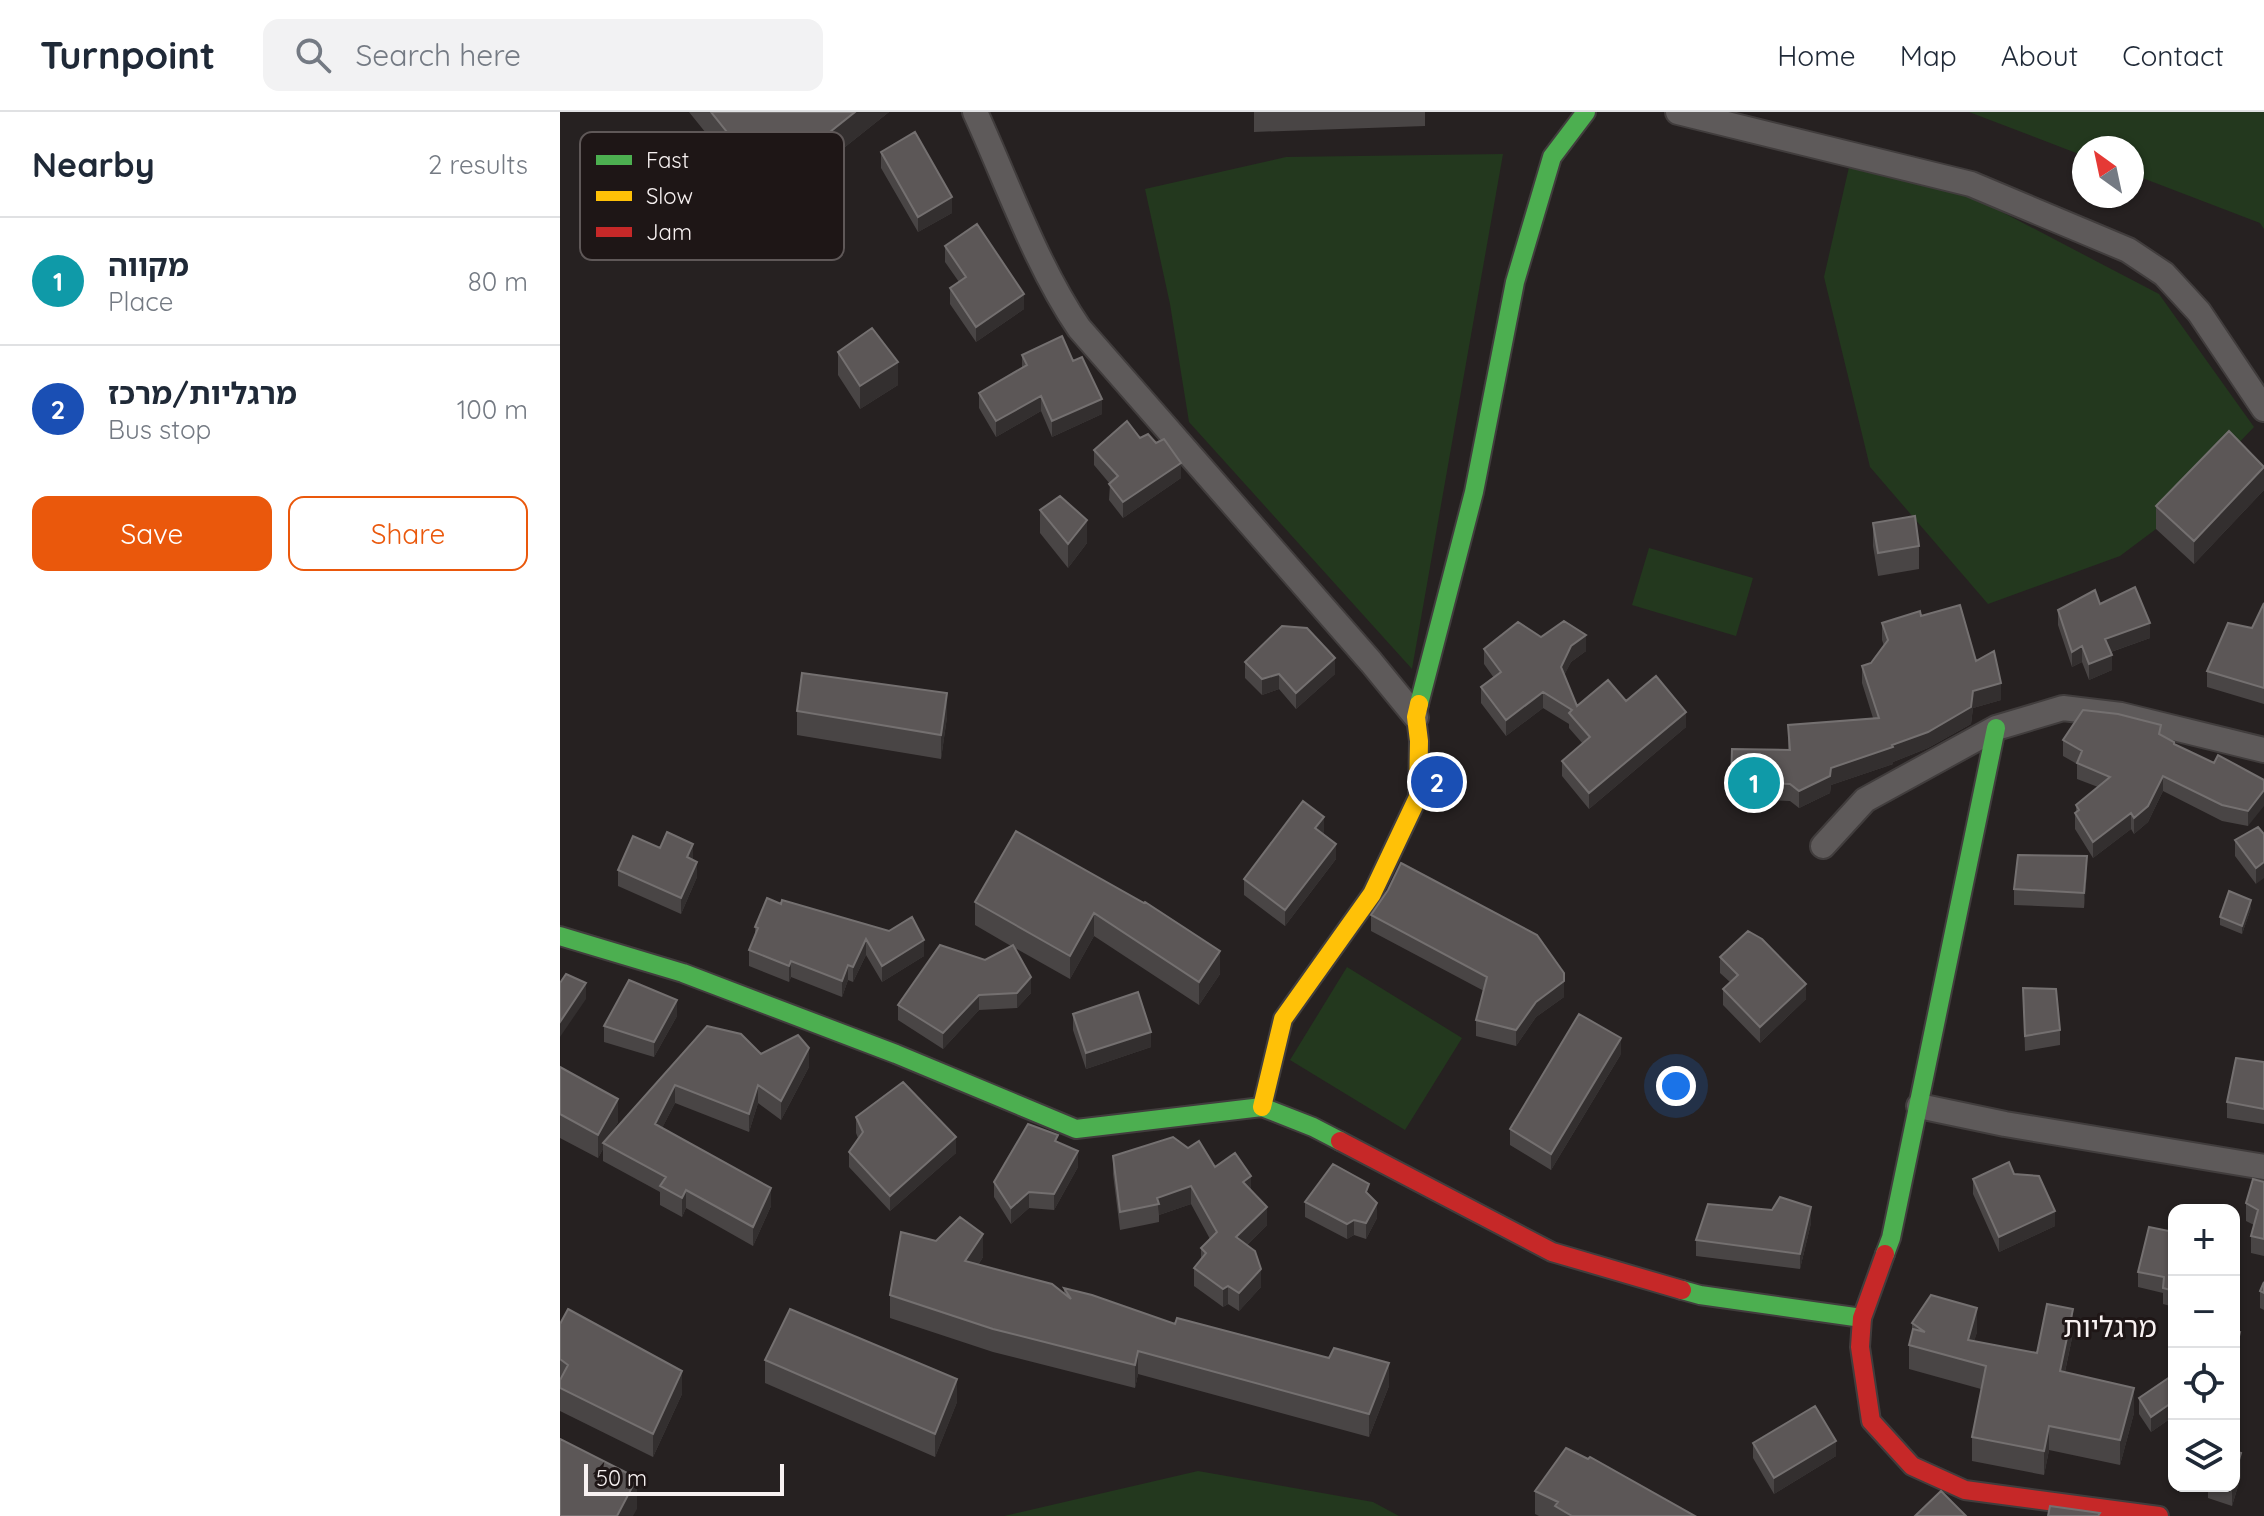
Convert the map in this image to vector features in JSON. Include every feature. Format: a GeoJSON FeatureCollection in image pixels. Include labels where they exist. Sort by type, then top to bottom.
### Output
{"type":"FeatureCollection","features":[{"type":"Feature","properties":{"kind":"street"},"geometry":{"type":"LineString","coordinates":[[975,112],[1037,251],[1079,328],[1416,717]]}},
{"type":"Feature","properties":{"kind":"street"},"geometry":{"type":"LineString","coordinates":[[1262,1107],[1283,1019],[1372,894],[1418,797],[1416,717],[1474,492],[1515,282],[1552,157],[1586,112]]}},
{"type":"Feature","properties":{"kind":"street"},"geometry":{"type":"LineString","coordinates":[[1678,112],[1971,184],[2128,250],[2164,274],[2199,312],[2264,409]]}},
{"type":"Feature","properties":{"kind":"street"},"geometry":{"type":"LineString","coordinates":[[1823,846],[1865,800],[1996,728],[2063,708],[2121,715],[2264,750]]}},
{"type":"Feature","properties":{"kind":"street"},"geometry":{"type":"LineString","coordinates":[[1996,728],[1891,1238],[1862,1318],[1860,1347],[1871,1421],[1912,1466],[1965,1490],[2159,1516]]}},
{"type":"Feature","properties":{"kind":"street"},"geometry":{"type":"LineString","coordinates":[[560,936],[683,973],[896,1054],[1076,1129],[1262,1107],[1313,1127],[1552,1252],[1700,1295],[1862,1318]]}},
{"type":"Feature","properties":{"kind":"street"},"geometry":{"type":"LineString","coordinates":[[1919,1106],[2005,1124],[2264,1167]]}},
{"type":"Feature","properties":{"kind":"green space"},"geometry":{"type":"Polygon","coordinates":[[[1969,112],[2264,112],[2264,229],[2260,223],[2144,179],[2144,136],[2072,136],[2072,151],[1969,112]]]}},
{"type":"Feature","properties":{"kind":"green space"},"geometry":{"type":"Polygon","coordinates":[[[1503,154],[1412,669],[1189,422],[1170,304],[1145,189],[1286,157],[1503,154]]]}},
{"type":"Feature","properties":{"kind":"green space"},"geometry":{"type":"Polygon","coordinates":[[[1849,167],[1962,191],[2159,294],[2254,427],[2156,529],[2120,556],[1988,604],[1870,467],[1824,277],[1849,167]]]}},
{"type":"Feature","properties":{"kind":"green space"},"geometry":{"type":"Polygon","coordinates":[[[1649,548],[1753,578],[1736,636],[1632,605],[1649,548]]]}},
{"type":"Feature","properties":{"kind":"green space"},"geometry":{"type":"Polygon","coordinates":[[[1347,967],[1462,1038],[1405,1130],[1290,1060],[1347,967]]]}},
{"type":"Feature","properties":{"kind":"green space"},"geometry":{"type":"Polygon","coordinates":[[[1198,1471],[1373,1502],[1399,1516],[1004,1516],[1198,1471]]]}},
{"type":"Feature","properties":{"kind":"building"},"geometry":{"type":"Polygon","coordinates":[[[711,112],[855,112],[830,132],[727,132],[711,112]]]}},
{"type":"Feature","properties":{"kind":"building"},"geometry":{"type":"Polygon","coordinates":[[[915,132],[952,197],[918,217],[881,152],[915,132]]]}},
{"type":"Feature","properties":{"kind":"building"},"geometry":{"type":"Polygon","coordinates":[[[977,224],[1024,294],[976,327],[950,288],[966,277],[945,246],[977,224]]]}},
{"type":"Feature","properties":{"kind":"building"},"geometry":{"type":"Polygon","coordinates":[[[872,328],[898,362],[860,386],[838,352],[872,328]]]}},
{"type":"Feature","properties":{"kind":"building"},"geometry":{"type":"Polygon","coordinates":[[[1062,336],[1073,361],[1082,357],[1102,399],[1052,421],[1041,396],[996,421],[979,393],[1027,365],[1022,355],[1062,336]]]}},
{"type":"Feature","properties":{"kind":"building"},"geometry":{"type":"Polygon","coordinates":[[[1127,421],[1140,438],[1148,434],[1156,443],[1164,439],[1181,463],[1123,502],[1109,484],[1118,476],[1094,450],[1127,421]]]}},
{"type":"Feature","properties":{"kind":"building"},"geometry":{"type":"Polygon","coordinates":[[[2229,431],[2264,467],[2194,541],[2156,506],[2229,431]]]}},
{"type":"Feature","properties":{"kind":"building"},"geometry":{"type":"Polygon","coordinates":[[[1060,496],[1087,520],[1068,544],[1040,510],[1060,496]]]}},
{"type":"Feature","properties":{"kind":"building"},"geometry":{"type":"Polygon","coordinates":[[[1915,516],[1919,546],[1878,553],[1873,523],[1915,516]]]}},
{"type":"Feature","properties":{"kind":"building"},"geometry":{"type":"Polygon","coordinates":[[[2135,587],[2150,623],[2105,639],[2112,655],[2089,664],[2082,646],[2072,652],[2058,610],[2095,590],[2100,604],[2135,587]]]}},
{"type":"Feature","properties":{"kind":"building"},"geometry":{"type":"Polygon","coordinates":[[[2264,603],[2264,688],[2207,671],[2228,623],[2252,628],[2264,603]]]}},
{"type":"Feature","properties":{"kind":"building"},"geometry":{"type":"Polygon","coordinates":[[[1960,605],[1976,661],[1994,651],[2001,683],[1973,691],[1971,707],[1928,732],[1831,768],[1830,776],[1799,791],[1790,784],[1731,782],[1732,749],[1790,750],[1788,725],[1879,718],[1862,666],[1871,663],[1888,640],[1882,623],[1920,611],[1921,616],[1960,605]]]}},
{"type":"Feature","properties":{"kind":"building"},"geometry":{"type":"Polygon","coordinates":[[[1564,621],[1586,635],[1571,646],[1561,667],[1577,706],[1608,680],[1626,701],[1656,676],[1686,712],[1589,793],[1562,761],[1590,737],[1569,713],[1572,710],[1543,692],[1506,720],[1481,687],[1501,672],[1484,649],[1518,622],[1541,637],[1564,621]]]}},
{"type":"Feature","properties":{"kind":"building"},"geometry":{"type":"Polygon","coordinates":[[[1282,626],[1307,628],[1335,658],[1296,693],[1279,674],[1262,679],[1245,662],[1282,626]]]}},
{"type":"Feature","properties":{"kind":"building"},"geometry":{"type":"Polygon","coordinates":[[[802,673],[947,693],[941,735],[797,711],[802,673]]]}},
{"type":"Feature","properties":{"kind":"building"},"geometry":{"type":"Polygon","coordinates":[[[2083,710],[2118,714],[2161,725],[2159,734],[2174,744],[2214,763],[2218,755],[2264,780],[2264,790],[2248,811],[2222,805],[2163,776],[2148,806],[2134,818],[2131,813],[2093,842],[2075,813],[2079,810],[2076,805],[2110,777],[2077,763],[2082,751],[2063,740],[2083,710]]]}},
{"type":"Feature","properties":{"kind":"building"},"geometry":{"type":"Polygon","coordinates":[[[1303,801],[1324,817],[1315,828],[1336,844],[1285,910],[1244,879],[1303,801]]]}},
{"type":"Feature","properties":{"kind":"building"},"geometry":{"type":"Polygon","coordinates":[[[2258,827],[2264,834],[2264,862],[2256,868],[2235,840],[2258,827]]]}},
{"type":"Feature","properties":{"kind":"building"},"geometry":{"type":"Polygon","coordinates":[[[1016,831],[1145,902],[1220,951],[1199,982],[1094,913],[1070,956],[975,902],[1016,831]]]}},
{"type":"Feature","properties":{"kind":"building"},"geometry":{"type":"Polygon","coordinates":[[[667,832],[693,844],[687,857],[697,862],[681,898],[618,870],[633,836],[660,848],[667,832]]]}},
{"type":"Feature","properties":{"kind":"building"},"geometry":{"type":"Polygon","coordinates":[[[2018,855],[2087,856],[2084,893],[2014,889],[2018,855]]]}},
{"type":"Feature","properties":{"kind":"building"},"geometry":{"type":"Polygon","coordinates":[[[1401,863],[1537,935],[1564,973],[1564,981],[1536,1002],[1516,1030],[1476,1020],[1487,977],[1371,915],[1401,863]]]}},
{"type":"Feature","properties":{"kind":"building"},"geometry":{"type":"Polygon","coordinates":[[[2229,891],[2251,900],[2242,926],[2220,917],[2229,891]]]}},
{"type":"Feature","properties":{"kind":"building"},"geometry":{"type":"Polygon","coordinates":[[[767,898],[889,931],[912,917],[924,940],[882,966],[866,939],[853,967],[848,965],[842,981],[791,961],[789,966],[749,950],[767,898]]]}},
{"type":"Feature","properties":{"kind":"building"},"geometry":{"type":"Polygon","coordinates":[[[1748,931],[1762,939],[1806,984],[1760,1027],[1723,989],[1738,975],[1720,957],[1748,931]]]}},
{"type":"Feature","properties":{"kind":"building"},"geometry":{"type":"Polygon","coordinates":[[[940,945],[985,960],[1013,945],[1031,977],[1017,993],[979,995],[943,1033],[898,1005],[940,945]]]}},
{"type":"Feature","properties":{"kind":"building"},"geometry":{"type":"Polygon","coordinates":[[[566,974],[586,983],[560,1022],[560,983],[566,974]]]}},
{"type":"Feature","properties":{"kind":"building"},"geometry":{"type":"Polygon","coordinates":[[[629,980],[677,1000],[654,1042],[604,1026],[629,980]]]}},
{"type":"Feature","properties":{"kind":"building"},"geometry":{"type":"Polygon","coordinates":[[[2023,988],[2056,989],[2060,1030],[2025,1036],[2023,988]]]}},
{"type":"Feature","properties":{"kind":"building"},"geometry":{"type":"Polygon","coordinates":[[[1138,992],[1151,1032],[1086,1053],[1073,1014],[1138,992]]]}},
{"type":"Feature","properties":{"kind":"building"},"geometry":{"type":"Polygon","coordinates":[[[1579,1014],[1621,1038],[1551,1154],[1510,1129],[1579,1014]]]}},
{"type":"Feature","properties":{"kind":"building"},"geometry":{"type":"Polygon","coordinates":[[[707,1026],[741,1034],[761,1054],[798,1035],[809,1048],[781,1101],[758,1085],[749,1114],[675,1085],[655,1124],[771,1188],[753,1227],[686,1190],[682,1198],[660,1186],[666,1177],[603,1143],[707,1026]]]}},
{"type":"Feature","properties":{"kind":"building"},"geometry":{"type":"Polygon","coordinates":[[[2236,1058],[2264,1062],[2264,1109],[2227,1102],[2236,1058]]]}},
{"type":"Feature","properties":{"kind":"building"},"geometry":{"type":"Polygon","coordinates":[[[560,1067],[618,1099],[598,1135],[560,1114],[560,1067]]]}},
{"type":"Feature","properties":{"kind":"building"},"geometry":{"type":"Polygon","coordinates":[[[903,1082],[956,1137],[890,1196],[849,1152],[863,1132],[856,1117],[903,1082]]]}},
{"type":"Feature","properties":{"kind":"building"},"geometry":{"type":"Polygon","coordinates":[[[1028,1124],[1058,1135],[1055,1141],[1078,1151],[1054,1194],[1029,1192],[1011,1208],[994,1182],[1028,1124]]]}},
{"type":"Feature","properties":{"kind":"building"},"geometry":{"type":"Polygon","coordinates":[[[1173,1137],[1188,1148],[1199,1141],[1215,1167],[1235,1153],[1251,1176],[1243,1182],[1267,1207],[1236,1237],[1255,1251],[1261,1269],[1239,1293],[1228,1286],[1223,1289],[1194,1268],[1206,1253],[1201,1248],[1217,1232],[1191,1186],[1157,1198],[1159,1204],[1120,1212],[1113,1156],[1173,1137]]]}},
{"type":"Feature","properties":{"kind":"building"},"geometry":{"type":"Polygon","coordinates":[[[2009,1162],[2014,1174],[2039,1176],[2055,1211],[1999,1237],[1973,1179],[2009,1162]]]}},
{"type":"Feature","properties":{"kind":"building"},"geometry":{"type":"Polygon","coordinates":[[[1333,1164],[1369,1184],[1366,1192],[1377,1203],[1366,1223],[1354,1220],[1347,1224],[1305,1202],[1333,1164]]]}},
{"type":"Feature","properties":{"kind":"building"},"geometry":{"type":"Polygon","coordinates":[[[2253,1179],[2264,1182],[2264,1239],[2251,1236],[2258,1210],[2246,1203],[2253,1179]]]}},
{"type":"Feature","properties":{"kind":"building"},"geometry":{"type":"Polygon","coordinates":[[[1780,1197],[1811,1207],[1800,1254],[1696,1240],[1708,1204],[1772,1210],[1780,1197]]]}},
{"type":"Feature","properties":{"kind":"building"},"geometry":{"type":"Polygon","coordinates":[[[960,1217],[983,1234],[965,1261],[1052,1284],[1071,1299],[1064,1288],[1175,1324],[1177,1318],[1329,1358],[1334,1348],[1389,1363],[1369,1414],[1138,1351],[1135,1365],[993,1329],[890,1295],[901,1232],[936,1241],[960,1217]]]}},
{"type":"Feature","properties":{"kind":"building"},"geometry":{"type":"Polygon","coordinates":[[[2149,1227],[2168,1231],[2168,1289],[2163,1288],[2164,1277],[2138,1272],[2149,1227]]]}},
{"type":"Feature","properties":{"kind":"building"},"geometry":{"type":"Polygon","coordinates":[[[1931,1295],[1977,1308],[1968,1340],[2037,1353],[2047,1304],[2073,1309],[2060,1371],[2134,1388],[2120,1440],[2049,1426],[2044,1451],[1972,1437],[1986,1366],[1909,1345],[1913,1329],[1925,1332],[1912,1323],[1931,1295]]]}},
{"type":"Feature","properties":{"kind":"building"},"geometry":{"type":"Polygon","coordinates":[[[568,1309],[682,1371],[653,1434],[560,1388],[560,1380],[568,1365],[560,1359],[560,1324],[568,1309]]]}},
{"type":"Feature","properties":{"kind":"building"},"geometry":{"type":"Polygon","coordinates":[[[790,1309],[957,1379],[935,1434],[765,1360],[790,1309]]]}},
{"type":"Feature","properties":{"kind":"building"},"geometry":{"type":"Polygon","coordinates":[[[2168,1378],[2168,1405],[2151,1417],[2139,1398],[2168,1378]]]}},
{"type":"Feature","properties":{"kind":"building"},"geometry":{"type":"Polygon","coordinates":[[[1815,1406],[1836,1441],[1774,1478],[1753,1443],[1815,1406]]]}},
{"type":"Feature","properties":{"kind":"building"},"geometry":{"type":"Polygon","coordinates":[[[560,1439],[637,1478],[617,1516],[560,1516],[560,1439]]]}},
{"type":"Feature","properties":{"kind":"building"},"geometry":{"type":"Polygon","coordinates":[[[1566,1448],[1588,1459],[1590,1457],[1695,1516],[1572,1516],[1555,1506],[1558,1502],[1535,1491],[1566,1448]]]}},
{"type":"Feature","properties":{"kind":"building"},"geometry":{"type":"Polygon","coordinates":[[[1941,1491],[1966,1516],[1915,1516],[1941,1491]]]}},
{"type":"Feature","properties":{"kind":"building"},"geometry":{"type":"Polygon","coordinates":[[[2050,1506],[2100,1513],[2098,1516],[2048,1516],[2050,1506]]]}},
{"type":"Feature","properties":{"kind":"traffic: fast"},"geometry":{"type":"LineString","coordinates":[[1419,704],[1474,492],[1515,282],[1552,157],[1586,112]]}},
{"type":"Feature","properties":{"kind":"traffic: fast"},"geometry":{"type":"LineString","coordinates":[[1885,1254],[1891,1238],[1996,728]]}},
{"type":"Feature","properties":{"kind":"traffic: fast"},"geometry":{"type":"LineString","coordinates":[[560,936],[683,973],[896,1054],[1076,1129],[1262,1107],[1340,1141]]}},
{"type":"Feature","properties":{"kind":"traffic: fast"},"geometry":{"type":"LineString","coordinates":[[1682,1290],[1862,1318]]}},
{"type":"Feature","properties":{"kind":"traffic: slow"},"geometry":{"type":"LineString","coordinates":[[1262,1107],[1283,1019],[1372,894],[1418,797],[1416,717],[1419,704]]}},
{"type":"Feature","properties":{"kind":"traffic: jam"},"geometry":{"type":"LineString","coordinates":[[1340,1141],[1552,1252],[1682,1290]]}},
{"type":"Feature","properties":{"kind":"traffic: jam"},"geometry":{"type":"LineString","coordinates":[[1885,1254],[1862,1318],[1860,1347],[1871,1421],[1912,1466],[1965,1490],[2159,1516]]}},
{"type":"Feature","properties":{"kind":"place","name":"מרגליות/מרכז"},"geometry":{"type":"Point","coordinates":[1437,782]}},
{"type":"Feature","properties":{"kind":"place","name":"מקווה"},"geometry":{"type":"Point","coordinates":[1754,783]}},
{"type":"Feature","properties":{"kind":"district","name":"מרגליות"},"geometry":{"type":"Point","coordinates":[2110,1327]}}]}
